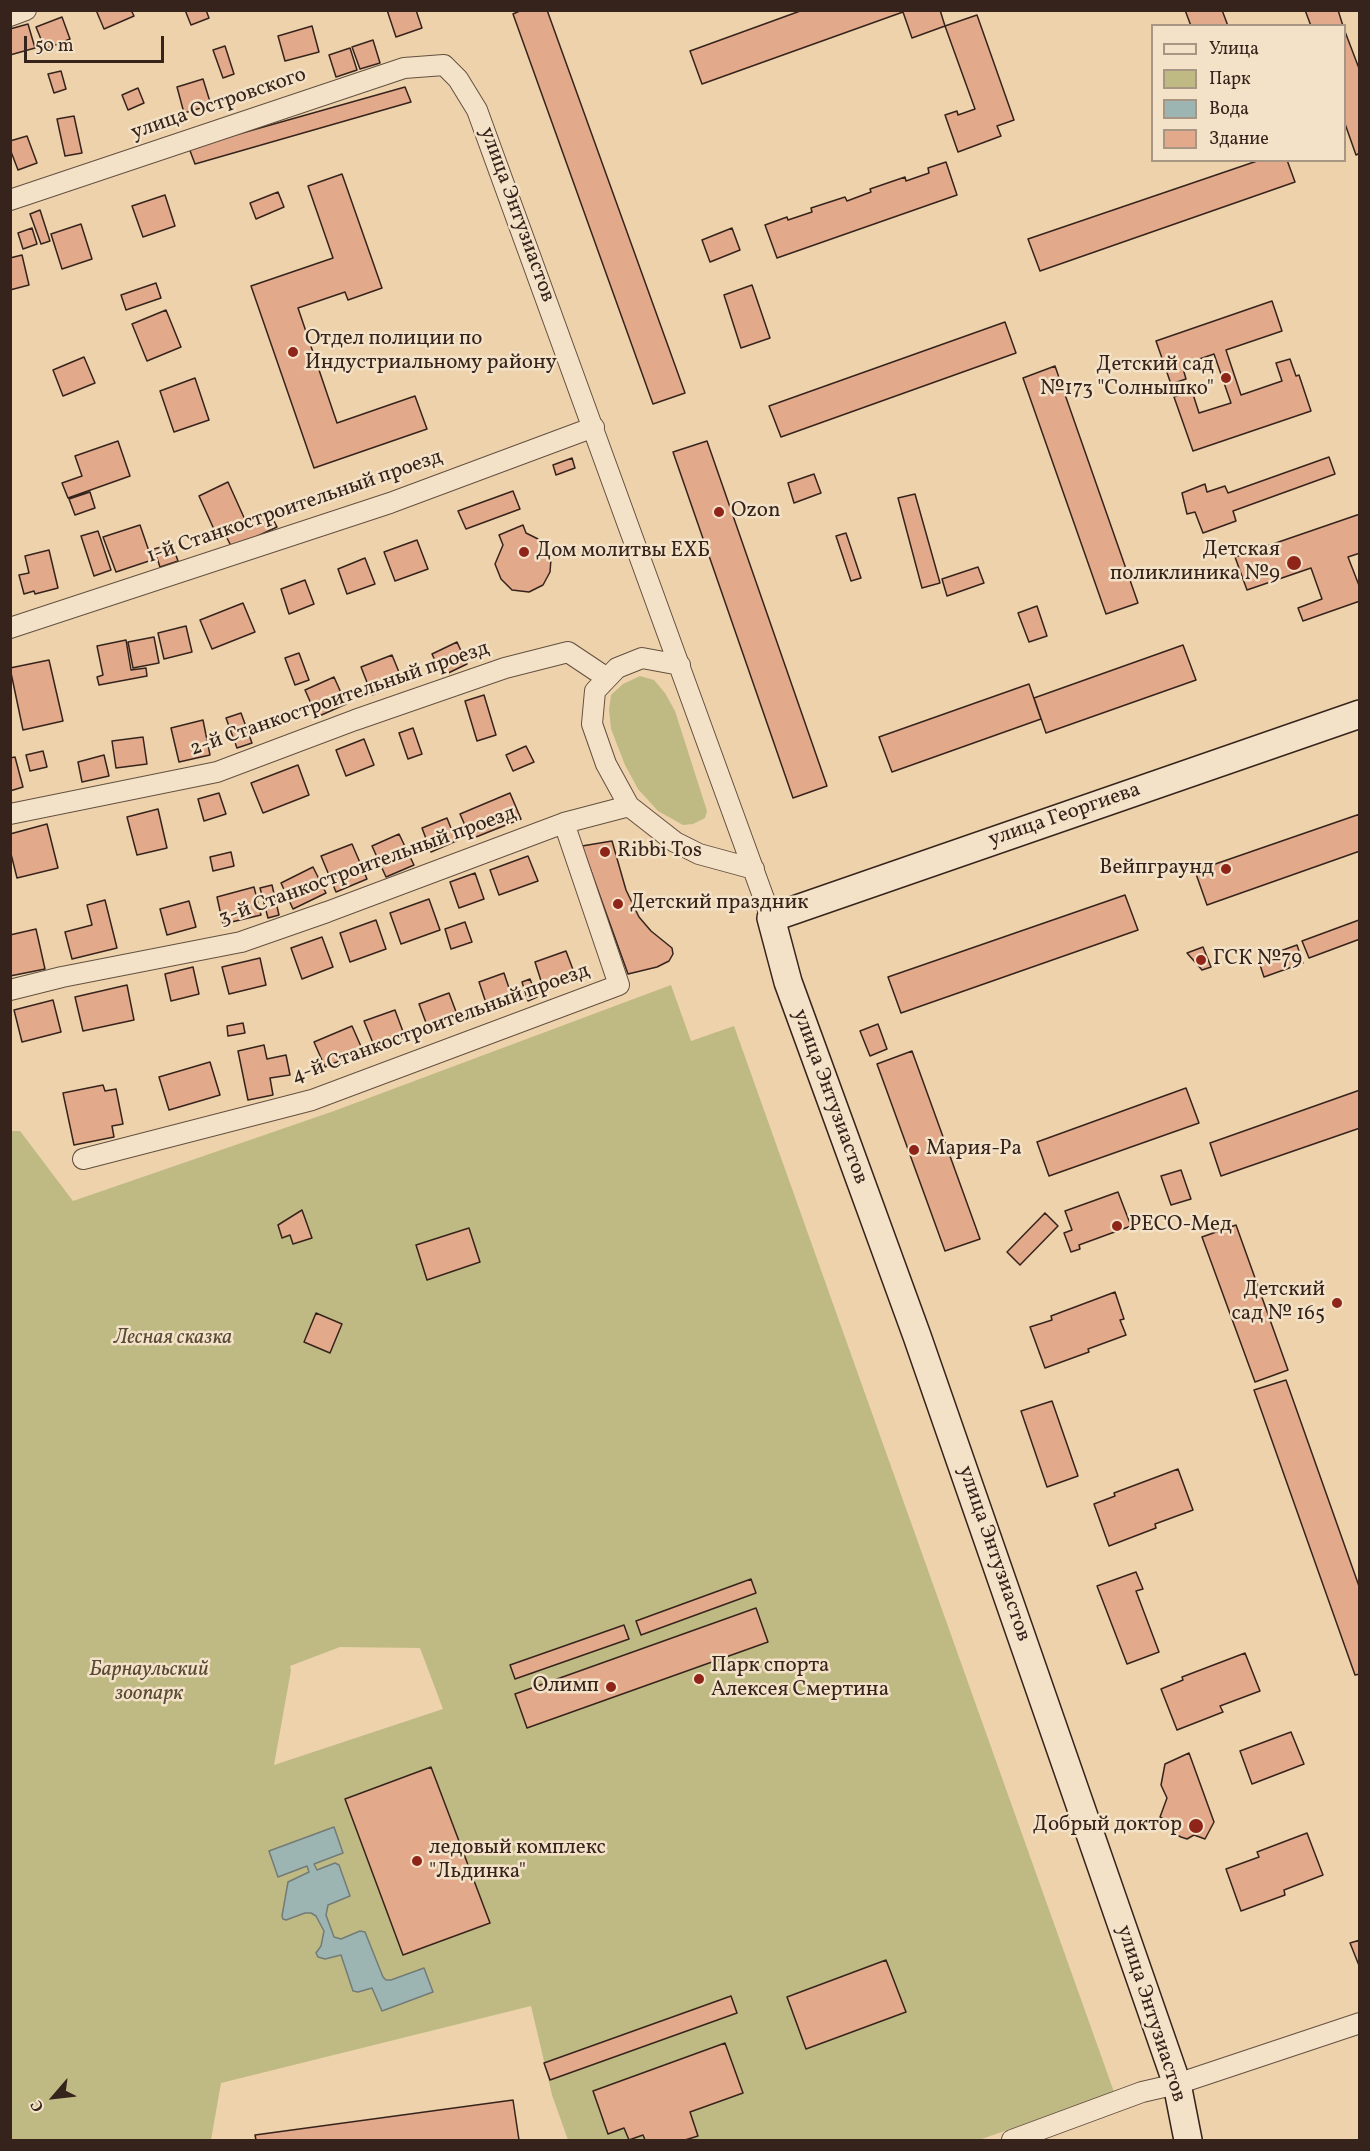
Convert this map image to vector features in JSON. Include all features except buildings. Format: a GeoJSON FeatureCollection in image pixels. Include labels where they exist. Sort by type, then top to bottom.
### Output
{"type":"FeatureCollection","features":[{"type":"Feature","properties":{"kind":"street"},"geometry":{"type":"LineString","coordinates":[[10,16],[26,10]]}},
{"type":"Feature","properties":{"kind":"street","name":"улица Островского"},"geometry":{"type":"LineString","coordinates":[[10,200],[404,68],[444,65]]}},
{"type":"Feature","properties":{"kind":"street","name":"улица Энтузиастов"},"geometry":{"type":"LineString","coordinates":[[444,65],[458,79],[477,110],[754,869],[771,918],[788,982],[917,1336],[1177,2084],[1188,2140]]}},
{"type":"Feature","properties":{"kind":"street","name":"1-й Станкостроительный проезд"},"geometry":{"type":"LineString","coordinates":[[10,628],[379,507],[594,427]]}},
{"type":"Feature","properties":{"kind":"street","name":"2-й Станкостроительный проезд"},"geometry":{"type":"LineString","coordinates":[[10,814],[217,772],[355,720],[495,672],[568,652],[607,678]]}},
{"type":"Feature","properties":{"kind":"street"},"geometry":{"type":"LineString","coordinates":[[680,665],[642,658],[617,668],[595,691],[592,724],[606,764],[629,806],[675,842],[699,854],[754,869]]}},
{"type":"Feature","properties":{"kind":"street","name":"улица Георгиева"},"geometry":{"type":"LineString","coordinates":[[771,918],[1359,714]]}},
{"type":"Feature","properties":{"kind":"street"},"geometry":{"type":"LineString","coordinates":[[564,823],[629,806]]}},
{"type":"Feature","properties":{"kind":"street","name":"3-й Станкостроительный проезд"},"geometry":{"type":"LineString","coordinates":[[10,990],[62,977],[241,942],[564,823]]}},
{"type":"Feature","properties":{"kind":"street","name":"4-й Станкостроительный проезд"},"geometry":{"type":"LineString","coordinates":[[83,1159],[312,1100],[619,985],[564,823]]}},
{"type":"Feature","properties":{"kind":"street"},"geometry":{"type":"LineString","coordinates":[[1012,2140],[1142,2092],[1177,2084],[1359,2023]]}},
{"type":"Feature","properties":{"kind":"green space"},"geometry":{"type":"Polygon","coordinates":[[[640,676],[654,680],[665,693],[675,711],[707,811],[705,818],[693,824],[683,825],[658,811],[638,789],[625,765],[611,729],[609,710],[611,695],[623,684],[640,676]]]}},
{"type":"Feature","properties":{"kind":"green space","name":"Парк спорта Алексея Смертина"},"geometry":{"type":"Polygon","coordinates":[[[671,985],[691,1041],[734,1026],[1114,2092],[979,2140],[568,2140],[552,2095],[531,2006],[221,2083],[211,2140],[11,2140],[10,1131],[20,1131],[73,1201],[334,1111],[671,985]],[[340,1647],[290,1666],[274,1765],[443,1709],[420,1648],[340,1647]]]}},
{"type":"Feature","properties":{"kind":"water"},"geometry":{"type":"Polygon","coordinates":[[[334,1827],[343,1853],[314,1864],[317,1870],[335,1863],[339,1865],[350,1896],[328,1905],[326,1915],[334,1937],[341,1939],[360,1931],[365,1932],[386,1980],[424,1968],[433,1992],[382,2011],[372,1988],[353,1991],[341,1955],[325,1959],[318,1957],[316,1953],[321,1946],[324,1931],[316,1916],[305,1913],[283,1919],[288,1882],[309,1872],[307,1866],[278,1877],[269,1851],[334,1827]]]}},
{"type":"Feature","properties":{"kind":"place","name":"Отдел полиции по Индустриальному району"},"geometry":{"type":"Point","coordinates":[293,352]}},
{"type":"Feature","properties":{"kind":"place","name":"Детский сад №173 \"Солнышко\""},"geometry":{"type":"Point","coordinates":[1226,378]}},
{"type":"Feature","properties":{"kind":"place","name":"Ozon"},"geometry":{"type":"Point","coordinates":[719,512]}},
{"type":"Feature","properties":{"kind":"place","name":"Дом молитвы ЕХБ"},"geometry":{"type":"Point","coordinates":[524,552]}},
{"type":"Feature","properties":{"kind":"place","name":"Детская поликлиника №9"},"geometry":{"type":"Point","coordinates":[1294,563]}},
{"type":"Feature","properties":{"kind":"place","name":"Ribbi Tos"},"geometry":{"type":"Point","coordinates":[605,852]}},
{"type":"Feature","properties":{"kind":"place","name":"Вейпграунд"},"geometry":{"type":"Point","coordinates":[1226,869]}},
{"type":"Feature","properties":{"kind":"place","name":"Детский праздник"},"geometry":{"type":"Point","coordinates":[618,904]}},
{"type":"Feature","properties":{"kind":"place","name":"ГСК №79"},"geometry":{"type":"Point","coordinates":[1201,960]}},
{"type":"Feature","properties":{"kind":"place","name":"Мария-Ра"},"geometry":{"type":"Point","coordinates":[914,1150]}},
{"type":"Feature","properties":{"kind":"place","name":"РЕСО-Мед"},"geometry":{"type":"Point","coordinates":[1117,1226]}},
{"type":"Feature","properties":{"kind":"place","name":"Детский сад № 165"},"geometry":{"type":"Point","coordinates":[1337,1303]}},
{"type":"Feature","properties":{"kind":"place","name":"Парк спорта Алексея Смертина"},"geometry":{"type":"Point","coordinates":[699,1679]}},
{"type":"Feature","properties":{"kind":"place","name":"Олимп"},"geometry":{"type":"Point","coordinates":[611,1687]}},
{"type":"Feature","properties":{"kind":"place","name":"Добрый доктор"},"geometry":{"type":"Point","coordinates":[1196,1826]}},
{"type":"Feature","properties":{"kind":"place","name":"ледовый комплекс \"Льдинка\""},"geometry":{"type":"Point","coordinates":[417,1861]}},
{"type":"Feature","properties":{"kind":"park label","name":"Лесная сказка"},"geometry":{"type":"Point","coordinates":[173,1339]}},
{"type":"Feature","properties":{"kind":"park label","name":"Барнаульский зоопарк"},"geometry":{"type":"Point","coordinates":[149,1683]}}]}
